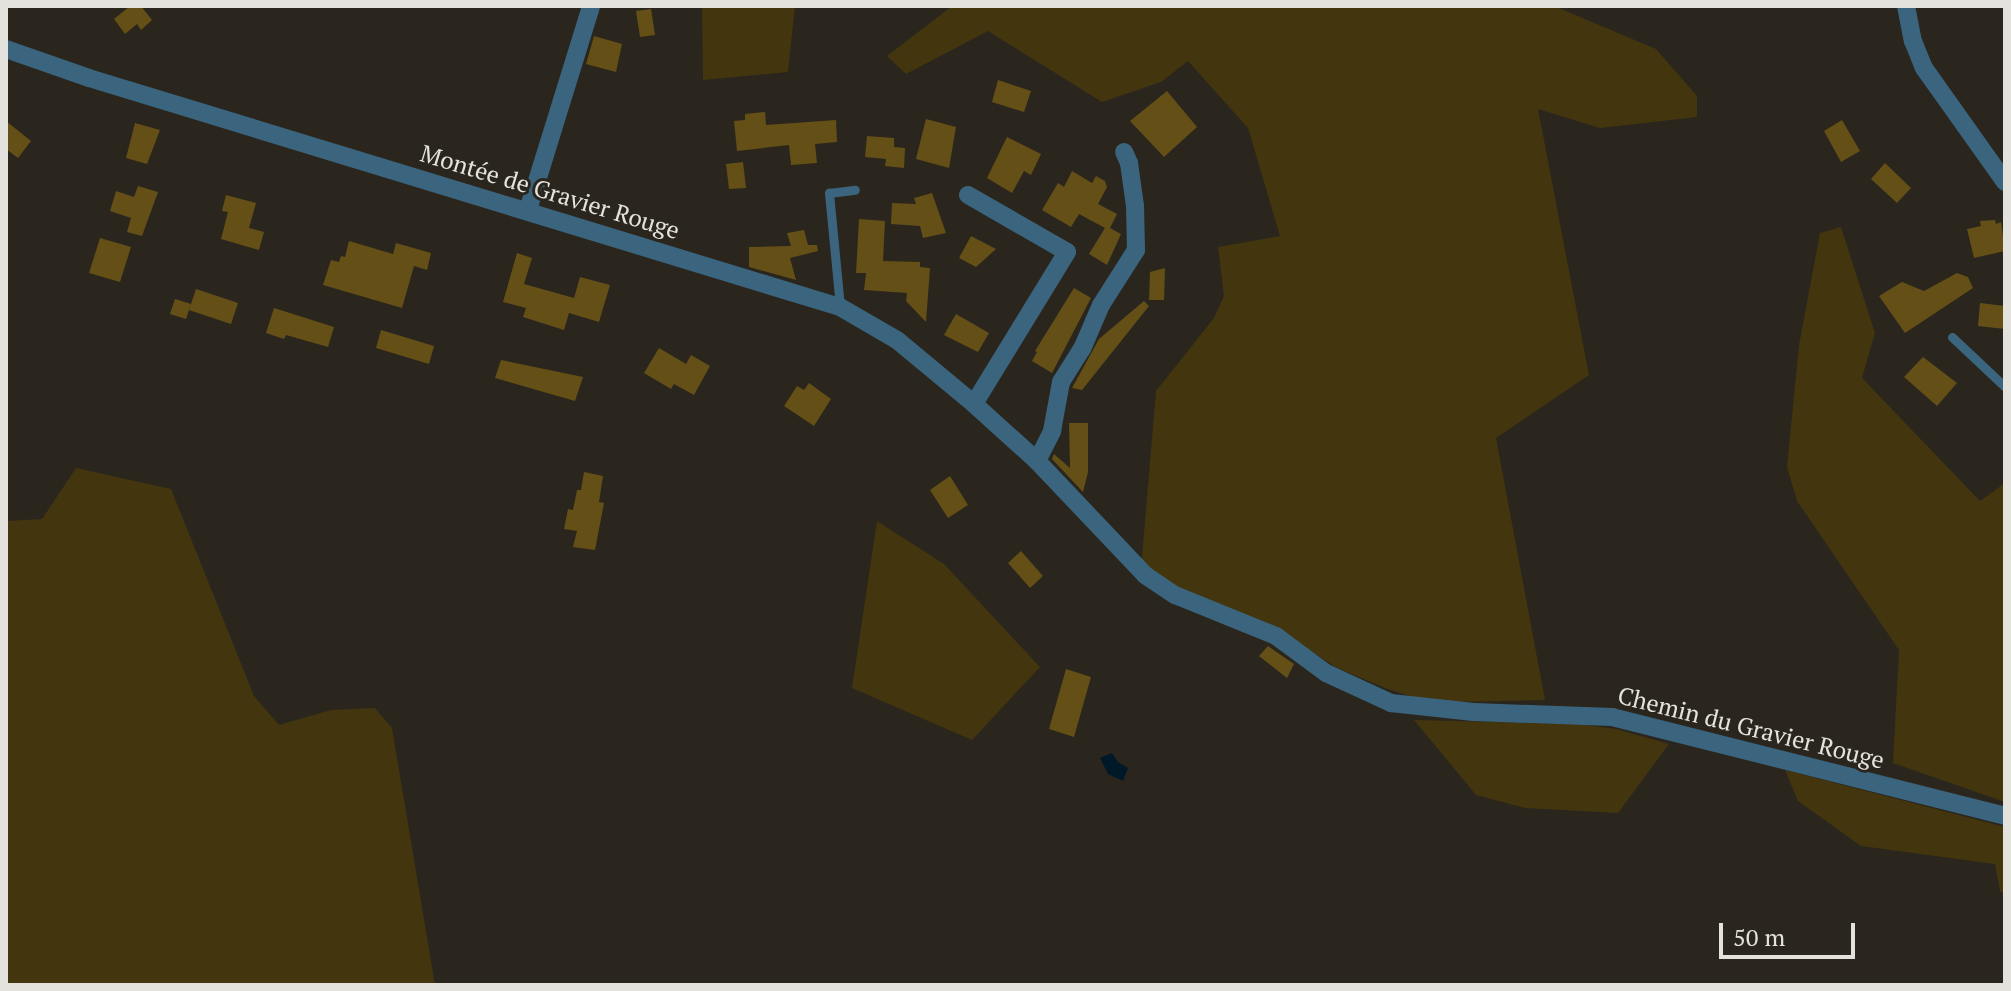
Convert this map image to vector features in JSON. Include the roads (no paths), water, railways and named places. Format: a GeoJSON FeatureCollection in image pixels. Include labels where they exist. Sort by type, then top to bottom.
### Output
{"type":"FeatureCollection","features":[{"type":"Feature","properties":{"kind":"street"},"geometry":{"type":"LineString","coordinates":[[528,210],[591,6]]}},
{"type":"Feature","properties":{"kind":"street"},"geometry":{"type":"LineString","coordinates":[[1906,6],[1913,41],[1924,68],[2005,182]]}},
{"type":"Feature","properties":{"kind":"street","name":"Montée de Gravier Rouge"},"geometry":{"type":"LineString","coordinates":[[6,49],[89,78],[840,307],[897,340],[1037,461]]}},
{"type":"Feature","properties":{"kind":"street"},"geometry":{"type":"LineString","coordinates":[[1037,461],[1052,431],[1061,382],[1082,349],[1101,305],[1136,250],[1135,206],[1129,163],[1124,152]]}},
{"type":"Feature","properties":{"kind":"street"},"geometry":{"type":"LineString","coordinates":[[968,195],[1067,252],[974,404]]}},
{"type":"Feature","properties":{"kind":"street","name":"Chemin du Gravier Rouge"},"geometry":{"type":"LineString","coordinates":[[1037,461],[1122,553],[1159,585],[1256,626],[1326,673],[1391,703],[1474,712],[1612,717],[2005,816]]}},
{"type":"Feature","properties":{"kind":"lane"},"geometry":{"type":"LineString","coordinates":[[840,307],[829,193],[855,190]]}},
{"type":"Feature","properties":{"kind":"lane"},"geometry":{"type":"LineString","coordinates":[[1952,337],[2005,387]]}},
{"type":"Feature","properties":{"kind":"water"},"geometry":{"type":"Polygon","coordinates":[[[1112,753],[1118,762],[1128,768],[1123,781],[1108,774],[1100,758],[1112,753]]]}}]}
